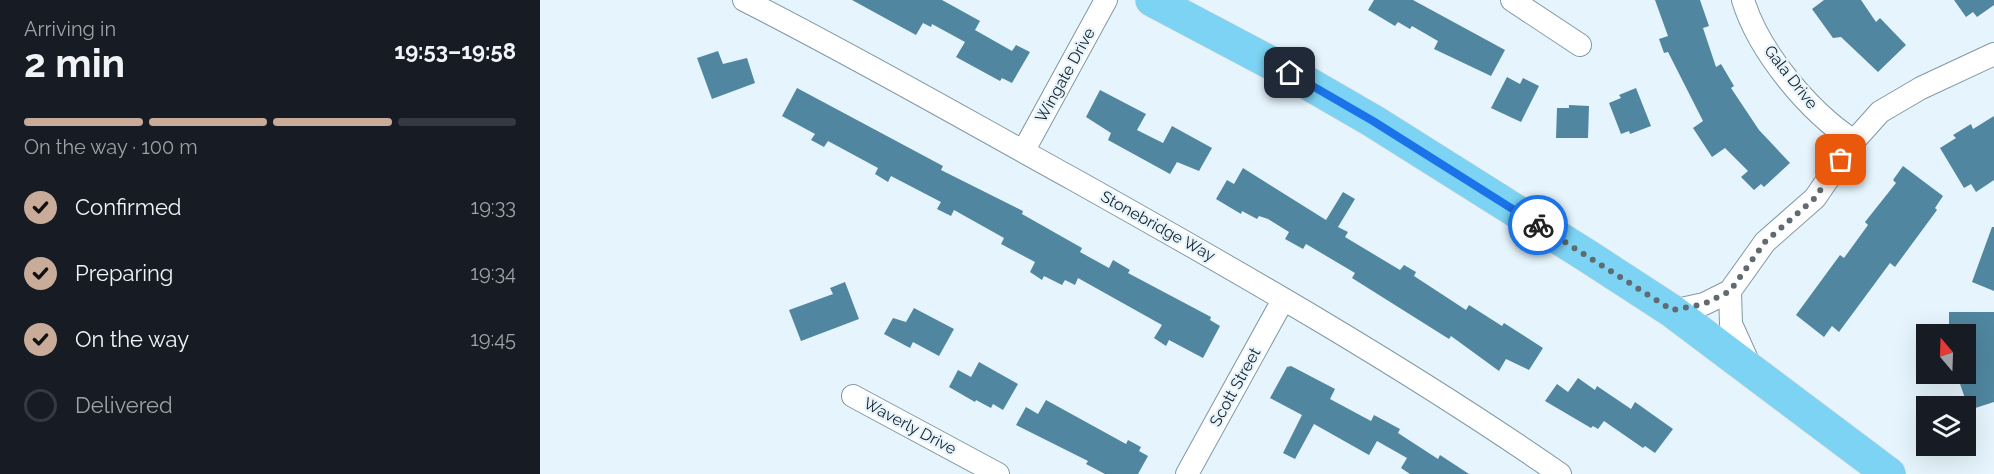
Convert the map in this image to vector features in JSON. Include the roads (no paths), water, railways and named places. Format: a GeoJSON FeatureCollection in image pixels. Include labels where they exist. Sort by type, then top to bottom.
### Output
{"type":"FeatureCollection","features":[{"type":"Feature","properties":{"kind":"main road"},"geometry":{"type":"LineString","coordinates":[[1152,0],[1290,73],[1373,121],[1672,310],[1889,474]]}},
{"type":"Feature","properties":{"kind":"street","name":"Stonebridge Way"},"geometry":{"type":"LineString","coordinates":[[744,0],[1024,150],[1241,272],[1283,300],[1328,324],[1480,418],[1560,474]]}},
{"type":"Feature","properties":{"kind":"street","name":"Wingate Drive"},"geometry":{"type":"LineString","coordinates":[[1024,150],[1106,0]]}},
{"type":"Feature","properties":{"kind":"street"},"geometry":{"type":"LineString","coordinates":[[1512,0],[1580,45]]}},
{"type":"Feature","properties":{"kind":"street","name":"Gala Drive"},"geometry":{"type":"LineString","coordinates":[[1743,0],[1767,50],[1800,93],[1832,127],[1854,141]]}},
{"type":"Feature","properties":{"kind":"street"},"geometry":{"type":"LineString","coordinates":[[1672,310],[1704,304],[1730,291],[1765,242],[1815,198],[1854,141],[1880,112],[1921,88],[1994,54]]}},
{"type":"Feature","properties":{"kind":"street"},"geometry":{"type":"LineString","coordinates":[[1730,291],[1731,324],[1752,369]]}},
{"type":"Feature","properties":{"kind":"street","name":"Scott Street"},"geometry":{"type":"LineString","coordinates":[[1187,474],[1283,300]]}},
{"type":"Feature","properties":{"kind":"street","name":"Waverly Drive"},"geometry":{"type":"LineString","coordinates":[[853,396],[998,474]]}}]}
